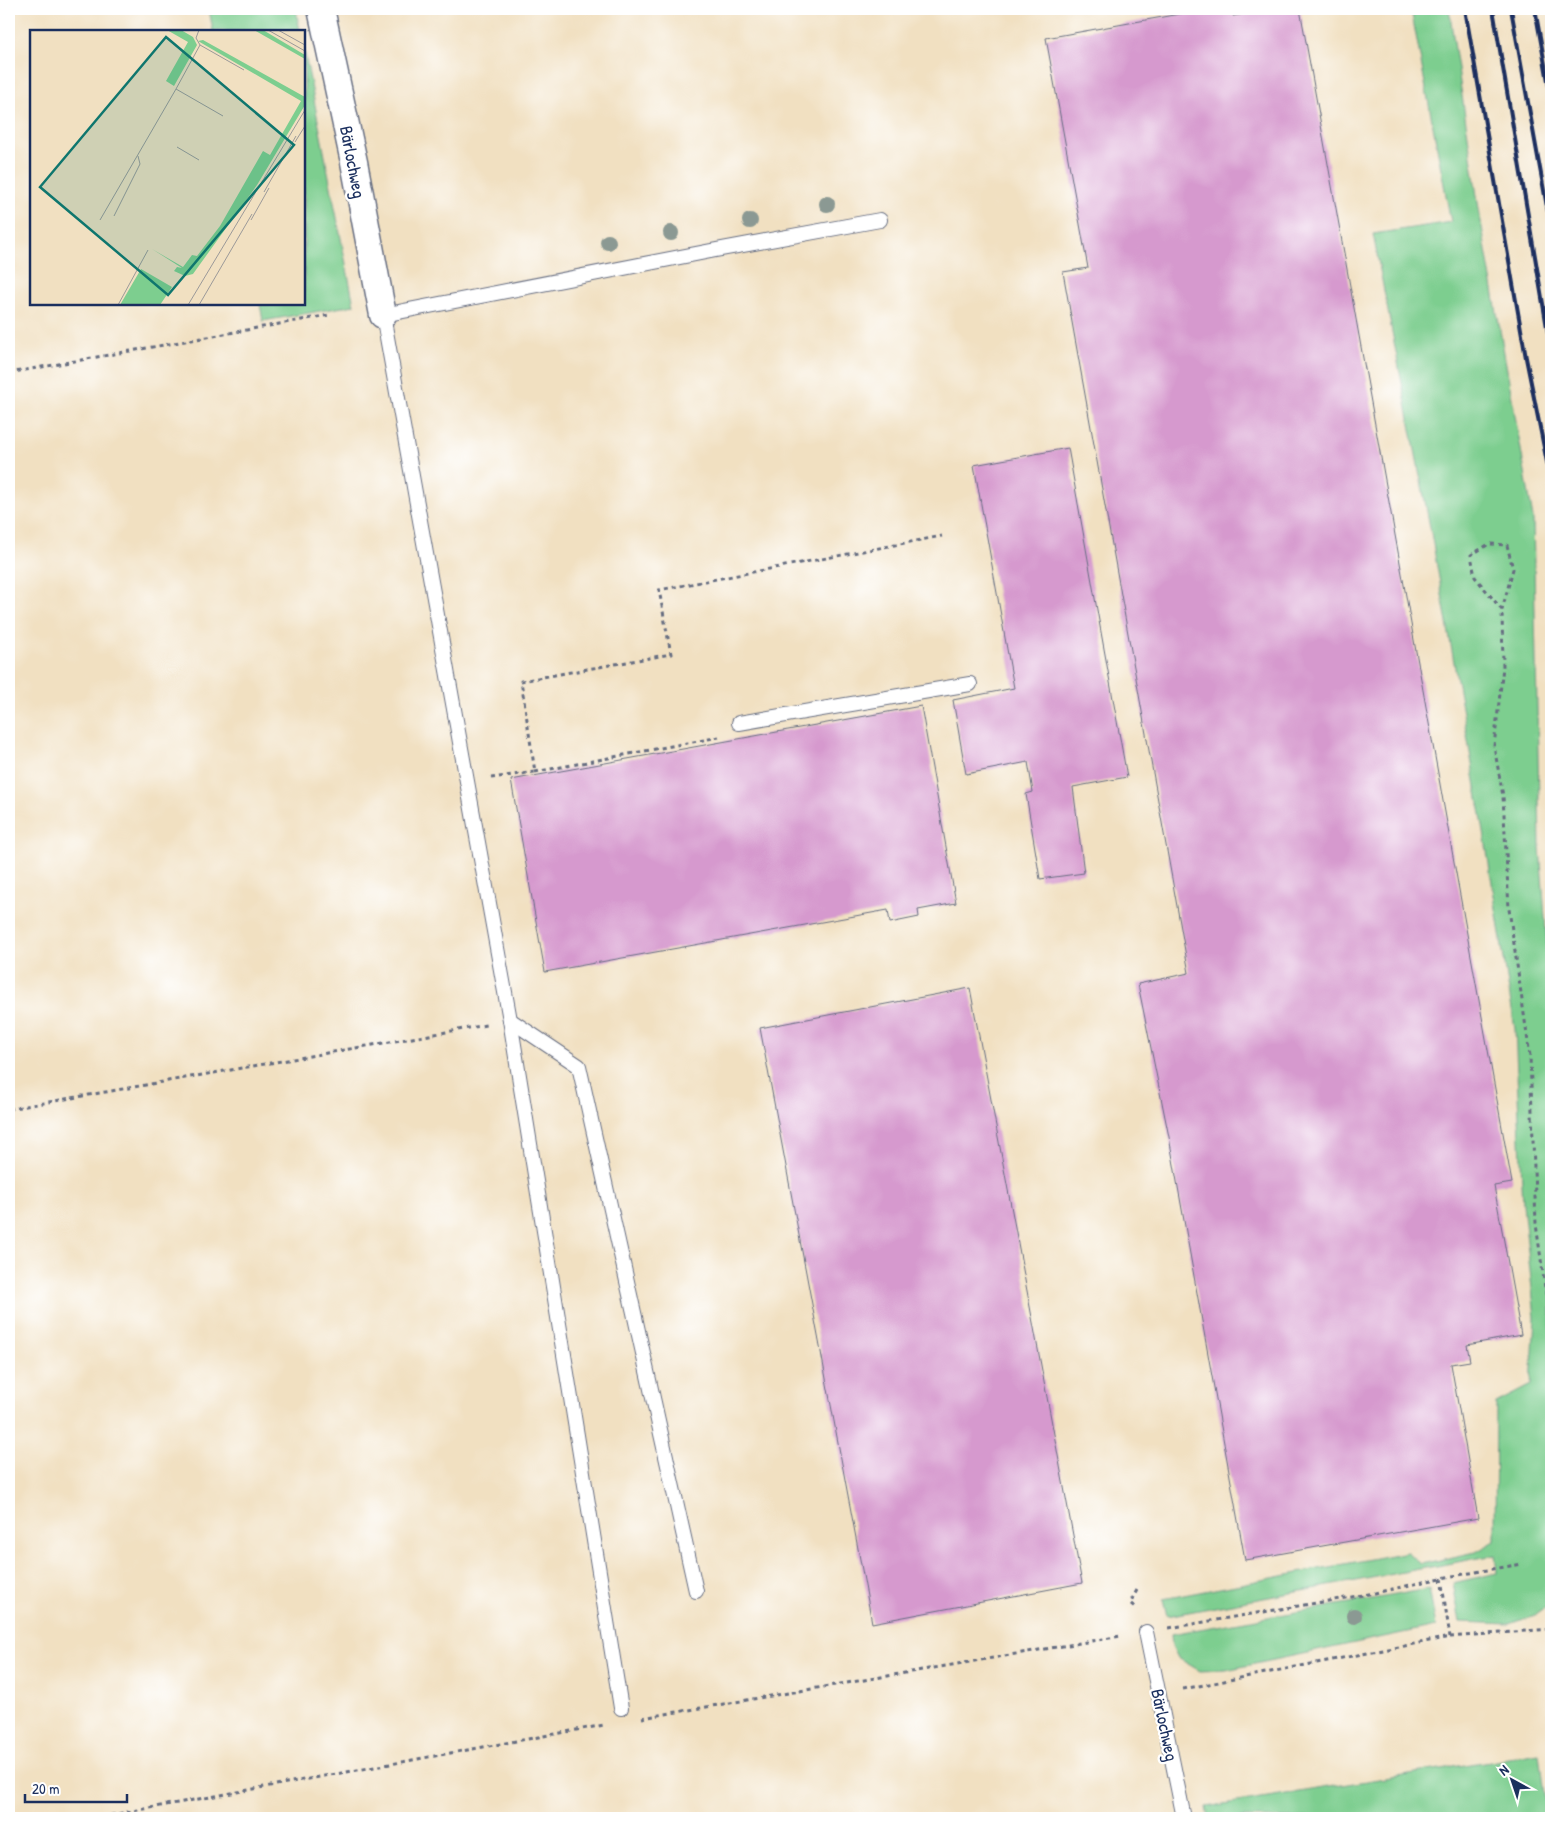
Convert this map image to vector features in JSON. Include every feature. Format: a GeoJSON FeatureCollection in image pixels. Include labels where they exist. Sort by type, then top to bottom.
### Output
{"type":"FeatureCollection","features":[{"type":"Feature","properties":{"kind":"street","name":"Bärlochweg"},"geometry":{"type":"LineString","coordinates":[[321,9],[354,162],[383,315]]}},
{"type":"Feature","properties":{"kind":"lane"},"geometry":{"type":"LineString","coordinates":[[621,1708],[510,1020],[383,315],[880,220]]}},
{"type":"Feature","properties":{"kind":"lane"},"geometry":{"type":"LineString","coordinates":[[739,723],[970,684]]}},
{"type":"Feature","properties":{"kind":"lane"},"geometry":{"type":"LineString","coordinates":[[510,1020],[579,1066],[696,1591]]}},
{"type":"Feature","properties":{"kind":"lane","name":"Bärlochweg"},"geometry":{"type":"LineString","coordinates":[[1146,1632],[1184,1818]]}},
{"type":"Feature","properties":{"kind":"path"},"geometry":{"type":"LineString","coordinates":[[9,373],[329,315]]}},
{"type":"Feature","properties":{"kind":"path"},"geometry":{"type":"LineString","coordinates":[[536,772],[521,681],[670,654],[659,590],[942,536]]}},
{"type":"Feature","properties":{"kind":"path"},"geometry":{"type":"LineString","coordinates":[[1502,610],[1475,577],[1471,555],[1489,544],[1507,545],[1513,569],[1502,610],[1504,667],[1494,746],[1502,796],[1509,909],[1530,1056],[1536,1224],[1551,1330]]}},
{"type":"Feature","properties":{"kind":"path"},"geometry":{"type":"LineString","coordinates":[[467,782],[536,772],[724,736],[739,723]]}},
{"type":"Feature","properties":{"kind":"path"},"geometry":{"type":"LineString","coordinates":[[9,1109],[510,1020]]}},
{"type":"Feature","properties":{"kind":"path"},"geometry":{"type":"LineString","coordinates":[[1146,1632],[1375,1593],[1441,1578],[1522,1564]]}},
{"type":"Feature","properties":{"kind":"path"},"geometry":{"type":"LineString","coordinates":[[1441,1578],[1450,1637]]}},
{"type":"Feature","properties":{"kind":"path"},"geometry":{"type":"LineString","coordinates":[[1137,1590],[1130,1603],[1142,1613]]}},
{"type":"Feature","properties":{"kind":"path"},"geometry":{"type":"LineString","coordinates":[[1158,1694],[1450,1637],[1551,1629]]}},
{"type":"Feature","properties":{"kind":"green space"},"geometry":{"type":"Polygon","coordinates":[[[209,9],[296,9],[300,30],[213,30],[209,9]]]}},
{"type":"Feature","properties":{"kind":"green space"},"geometry":{"type":"Polygon","coordinates":[[[1411,9],[1449,9],[1480,216],[1533,518],[1540,847],[1551,1002],[1551,1604],[1535,1615],[1509,1624],[1460,1622],[1453,1583],[1497,1573],[1495,1555],[1167,1616],[1163,1599],[1407,1552],[1421,1564],[1476,1552],[1495,1541],[1496,1403],[1531,1385],[1535,1317],[1523,1205],[1515,1029],[1483,826],[1430,527],[1373,234],[1451,222],[1411,9]]]}},
{"type":"Feature","properties":{"kind":"green space"},"geometry":{"type":"Polygon","coordinates":[[[305,54],[354,305],[263,321],[260,305],[305,305],[305,54]]]}},
{"type":"Feature","properties":{"kind":"green space"},"geometry":{"type":"Polygon","coordinates":[[[1429,1589],[1436,1626],[1226,1670],[1200,1671],[1178,1658],[1172,1646],[1171,1634],[1429,1589]]]}},
{"type":"Feature","properties":{"kind":"green space"},"geometry":{"type":"Polygon","coordinates":[[[1539,1753],[1547,1818],[1208,1818],[1206,1807],[1539,1753]]]}},
{"type":"Feature","properties":{"kind":"building"},"geometry":{"type":"Polygon","coordinates":[[[1207,9],[1232,9],[1233,16],[1275,9],[1300,9],[1512,1183],[1494,1186],[1521,1335],[1467,1345],[1470,1361],[1451,1364],[1478,1518],[1245,1560],[1169,1137],[1138,984],[1189,973],[1063,272],[1088,268],[1046,38],[1207,9]]]}},
{"type":"Feature","properties":{"kind":"building"},"geometry":{"type":"Polygon","coordinates":[[[1068,448],[1127,777],[1073,787],[1084,873],[1040,879],[1026,794],[1033,792],[1028,762],[966,774],[953,700],[1014,688],[974,465],[1068,448]]]}},
{"type":"Feature","properties":{"kind":"building"},"geometry":{"type":"Polygon","coordinates":[[[921,706],[956,903],[918,910],[919,917],[890,923],[888,910],[545,972],[511,780],[921,706]]]}},
{"type":"Feature","properties":{"kind":"building"},"geometry":{"type":"Polygon","coordinates":[[[970,988],[1082,1583],[872,1623],[760,1028],[970,988]]]}},
{"type":"Feature","properties":{"kind":"railway"},"geometry":{"type":"LineString","coordinates":[[1465,9],[1526,358],[1551,482]]}},
{"type":"Feature","properties":{"kind":"railway"},"geometry":{"type":"LineString","coordinates":[[1493,9],[1551,351]]}},
{"type":"Feature","properties":{"kind":"railway"},"geometry":{"type":"LineString","coordinates":[[1511,9],[1551,229]]}},
{"type":"Feature","properties":{"kind":"railway"},"geometry":{"type":"LineString","coordinates":[[1535,9],[1551,98]]}}]}
